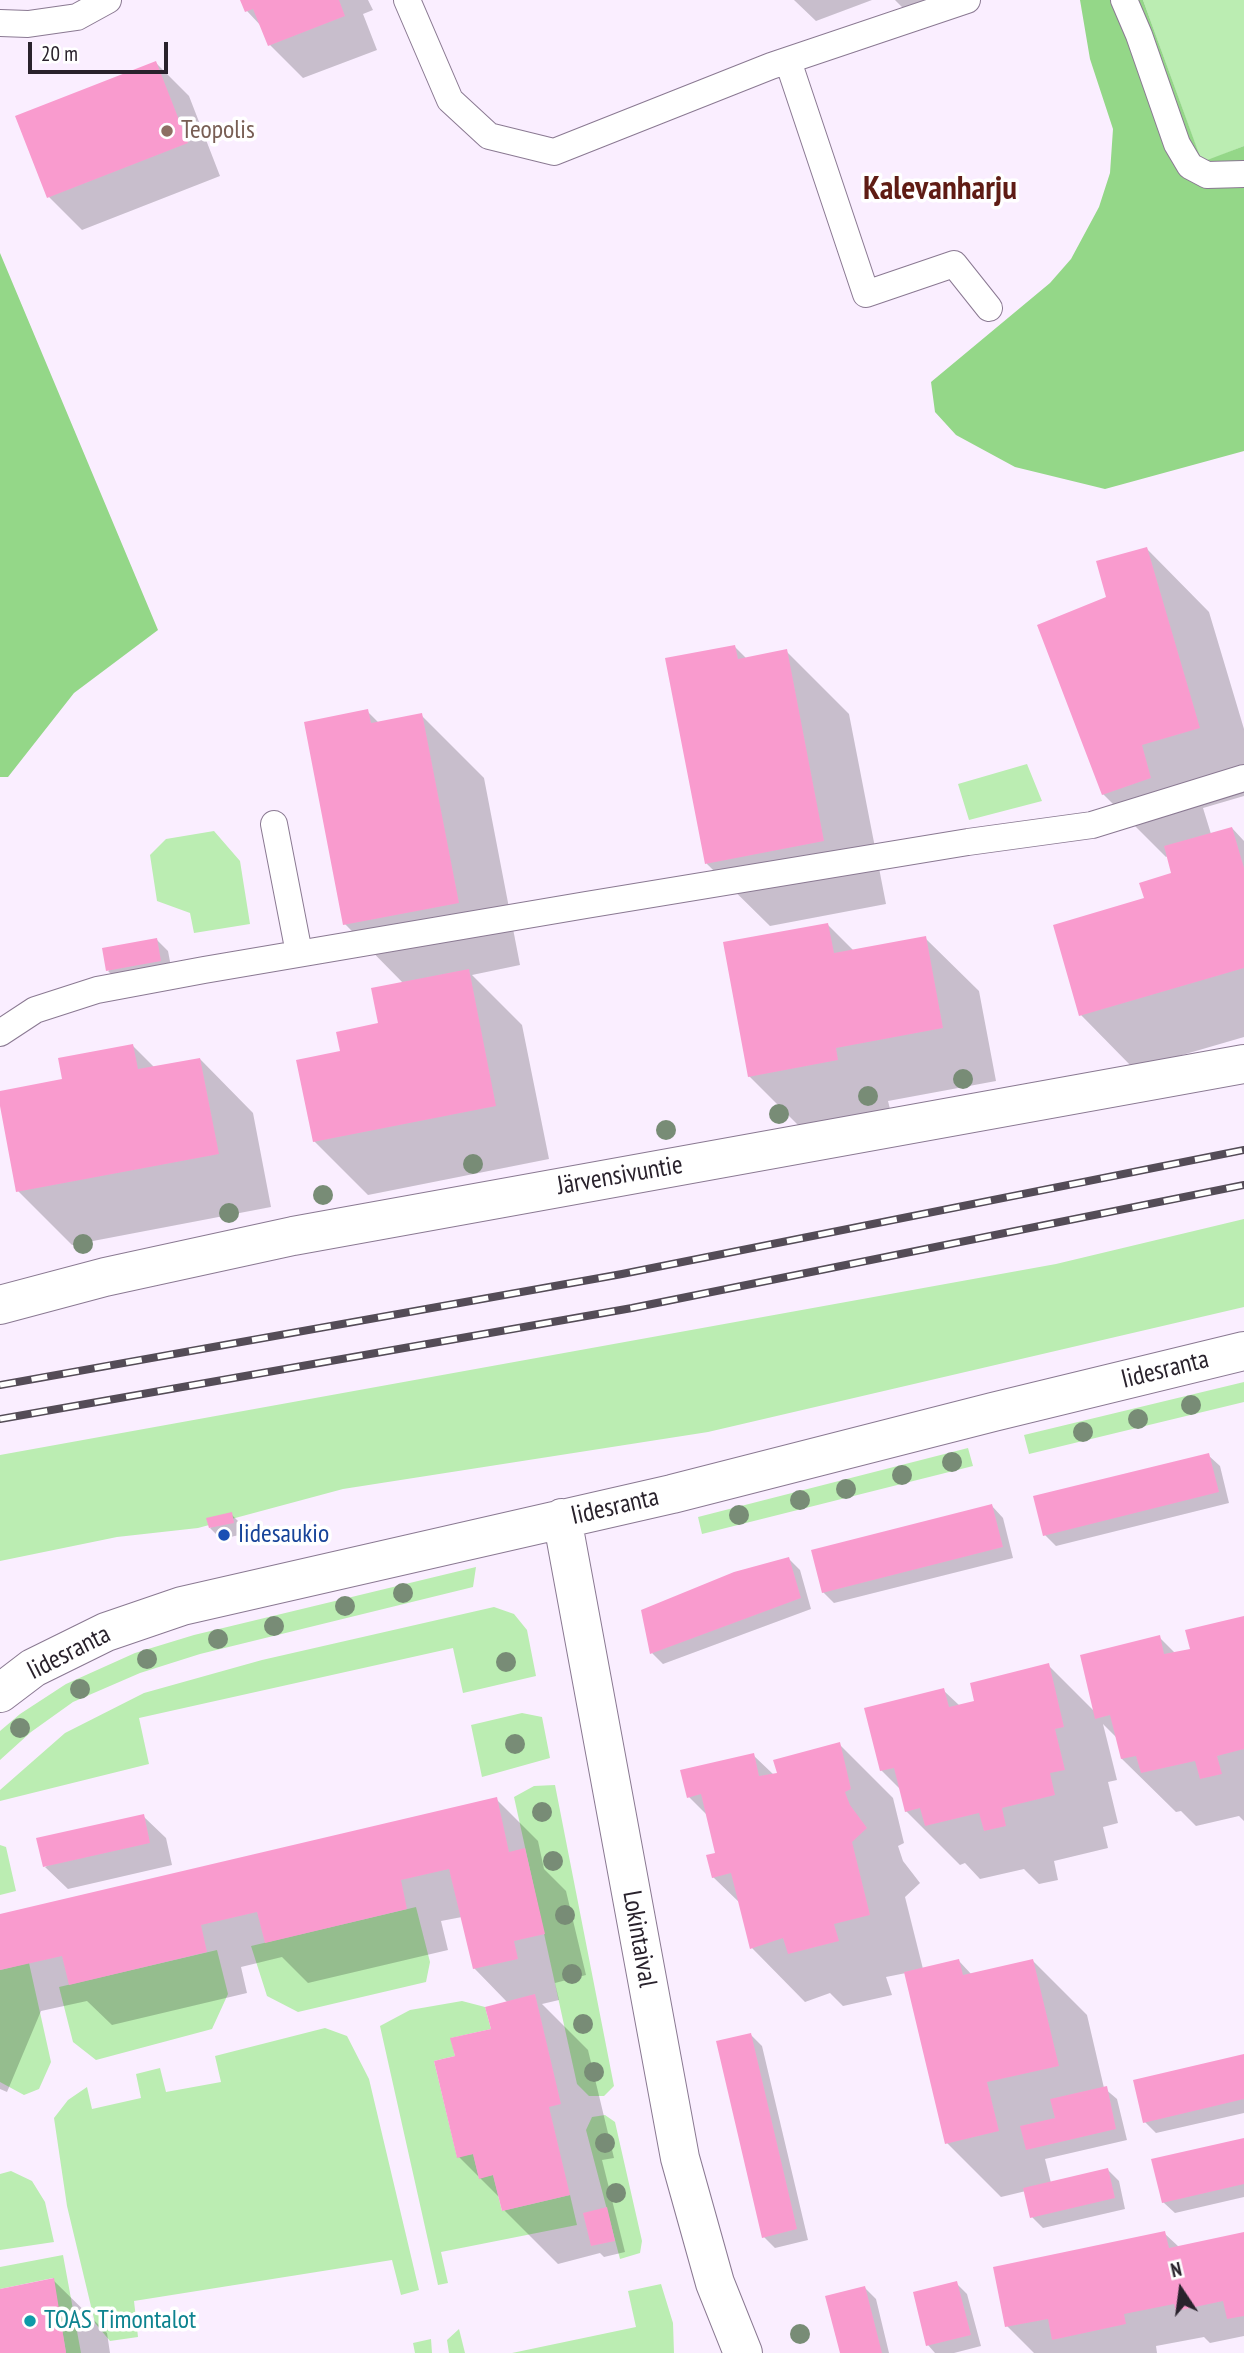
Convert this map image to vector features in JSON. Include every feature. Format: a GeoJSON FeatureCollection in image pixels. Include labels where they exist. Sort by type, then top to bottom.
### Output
{"type":"FeatureCollection","features":[{"type":"Feature","properties":{"kind":"main road","name":"Järvensivuntie"},"geometry":{"type":"LineString","coordinates":[[0,1305],[105,1277],[293,1236],[1244,1064]]}},
{"type":"Feature","properties":{"kind":"main road","name":"Iidesranta"},"geometry":{"type":"LineString","coordinates":[[0,1693],[33,1668],[106,1632],[182,1606],[671,1494],[980,1415],[1244,1352]]}},
{"type":"Feature","properties":{"kind":"main road","name":"Lokintaival"},"geometry":{"type":"LineString","coordinates":[[562,1518],[680,2158],[715,2283],[743,2353]]}},
{"type":"Feature","properties":{"kind":"lane"},"geometry":{"type":"LineString","coordinates":[[0,23],[28,24],[77,17],[108,0]]}},
{"type":"Feature","properties":{"kind":"lane"},"geometry":{"type":"LineString","coordinates":[[407,0],[450,100],[489,136],[554,152],[788,61],[967,0]]}},
{"type":"Feature","properties":{"kind":"lane"},"geometry":{"type":"LineString","coordinates":[[1124,0],[1177,144],[1190,166],[1206,174],[1244,174]]}},
{"type":"Feature","properties":{"kind":"lane"},"geometry":{"type":"LineString","coordinates":[[788,61],[866,294],[954,264],[989,308]]}},
{"type":"Feature","properties":{"kind":"lane"},"geometry":{"type":"LineString","coordinates":[[0,1033],[35,1010],[97,990],[299,953],[968,842],[1092,825],[1244,778]]}},
{"type":"Feature","properties":{"kind":"lane"},"geometry":{"type":"LineString","coordinates":[[274,824],[299,953]]}},
{"type":"Feature","properties":{"kind":"green space"},"geometry":{"type":"Polygon","coordinates":[[[1080,0],[1143,0],[1202,162],[1244,146],[1244,451],[1105,489],[1015,467],[956,435],[935,412],[931,382],[1050,283],[1071,259],[1099,207],[1110,173],[1113,129],[1090,59],[1080,0]]]}},
{"type":"Feature","properties":{"kind":"green space"},"geometry":{"type":"Polygon","coordinates":[[[1143,0],[1244,0],[1244,146],[1202,163],[1143,0]]]}},
{"type":"Feature","properties":{"kind":"green space"},"geometry":{"type":"Polygon","coordinates":[[[0,253],[158,630],[74,693],[8,777],[0,777],[0,253]]]}},
{"type":"Feature","properties":{"kind":"green space"},"geometry":{"type":"Polygon","coordinates":[[[1027,764],[1042,801],[969,820],[958,784],[1027,764]]]}},
{"type":"Feature","properties":{"kind":"green space"},"geometry":{"type":"Polygon","coordinates":[[[214,831],[240,861],[250,924],[194,933],[190,913],[157,901],[150,855],[166,839],[214,831]]]}},
{"type":"Feature","properties":{"kind":"green space"},"geometry":{"type":"Polygon","coordinates":[[[1244,1219],[1244,1307],[708,1432],[343,1489],[198,1528],[117,1537],[0,1561],[0,1455],[1056,1264],[1244,1219]]]}},
{"type":"Feature","properties":{"kind":"green space"},"geometry":{"type":"Polygon","coordinates":[[[1244,1382],[1244,1402],[1029,1454],[1024,1435],[1244,1382]]]}},
{"type":"Feature","properties":{"kind":"green space"},"geometry":{"type":"Polygon","coordinates":[[[968,1448],[973,1466],[702,1534],[698,1517],[968,1448]]]}},
{"type":"Feature","properties":{"kind":"green space"},"geometry":{"type":"Polygon","coordinates":[[[476,1567],[473,1587],[200,1654],[140,1673],[73,1702],[31,1732],[0,1760],[0,1731],[20,1714],[66,1684],[135,1653],[194,1635],[476,1567]]]}},
{"type":"Feature","properties":{"kind":"green space"},"geometry":{"type":"Polygon","coordinates":[[[494,1607],[514,1614],[527,1630],[536,1676],[463,1693],[453,1648],[139,1718],[149,1764],[0,1801],[0,1790],[65,1733],[144,1693],[262,1660],[494,1607]]]}},
{"type":"Feature","properties":{"kind":"green space"},"geometry":{"type":"Polygon","coordinates":[[[522,1713],[542,1717],[550,1758],[482,1777],[471,1725],[522,1713]]]}},
{"type":"Feature","properties":{"kind":"green space"},"geometry":{"type":"Polygon","coordinates":[[[555,1785],[614,2086],[604,2096],[589,2096],[577,2084],[514,1797],[534,1786],[555,1785]]]}},
{"type":"Feature","properties":{"kind":"green space"},"geometry":{"type":"Polygon","coordinates":[[[0,1845],[6,1847],[16,1891],[0,1895],[0,1845]]]}},
{"type":"Feature","properties":{"kind":"green space"},"geometry":{"type":"Polygon","coordinates":[[[416,1907],[430,1962],[426,1982],[298,2012],[267,1996],[251,1946],[416,1907]]]}},
{"type":"Feature","properties":{"kind":"green space"},"geometry":{"type":"Polygon","coordinates":[[[217,1950],[228,1994],[212,2029],[96,2060],[73,2042],[59,1987],[217,1950]]]}},
{"type":"Feature","properties":{"kind":"green space"},"geometry":{"type":"Polygon","coordinates":[[[29,1963],[51,2062],[39,2089],[24,2095],[0,2082],[0,1970],[29,1963]]]}},
{"type":"Feature","properties":{"kind":"green space"},"geometry":{"type":"Polygon","coordinates":[[[462,2001],[485,2007],[491,2029],[451,2038],[455,2056],[434,2061],[457,2157],[473,2154],[479,2178],[493,2175],[502,2211],[570,2195],[577,2225],[441,2252],[448,2283],[438,2285],[380,2026],[410,2010],[462,2001]]]}},
{"type":"Feature","properties":{"kind":"green space"},"geometry":{"type":"Polygon","coordinates":[[[325,2028],[347,2036],[369,2079],[419,2290],[401,2295],[392,2260],[134,2301],[138,2337],[110,2341],[95,2323],[67,2206],[54,2118],[68,2100],[87,2087],[92,2109],[141,2098],[136,2074],[160,2068],[166,2092],[221,2082],[215,2056],[325,2028]]]}},
{"type":"Feature","properties":{"kind":"green space"},"geometry":{"type":"Polygon","coordinates":[[[605,2115],[615,2122],[642,2241],[640,2253],[620,2259],[586,2130],[592,2117],[605,2115]]]}},
{"type":"Feature","properties":{"kind":"green space"},"geometry":{"type":"Polygon","coordinates":[[[11,2171],[32,2181],[45,2202],[54,2242],[0,2250],[0,2174],[11,2171]]]}},
{"type":"Feature","properties":{"kind":"green space"},"geometry":{"type":"Polygon","coordinates":[[[63,2255],[81,2353],[64,2353],[66,2352],[53,2278],[0,2289],[0,2267],[63,2255]]]}},
{"type":"Feature","properties":{"kind":"green space"},"geometry":{"type":"Polygon","coordinates":[[[661,2284],[673,2323],[674,2353],[512,2353],[636,2327],[628,2291],[661,2284]]]}},
{"type":"Feature","properties":{"kind":"green space"},"geometry":{"type":"Polygon","coordinates":[[[459,2329],[465,2353],[449,2353],[447,2340],[459,2329]]]}},
{"type":"Feature","properties":{"kind":"green space"},"geometry":{"type":"Polygon","coordinates":[[[431,2339],[432,2353],[415,2353],[413,2343],[431,2339]]]}},
{"type":"Feature","properties":{"kind":"building"},"geometry":{"type":"Polygon","coordinates":[[[240,0],[339,0],[345,16],[268,46],[253,9],[245,12],[240,0]]]}},
{"type":"Feature","properties":{"kind":"building"},"geometry":{"type":"Polygon","coordinates":[[[156,61],[188,143],[47,198],[15,116],[156,61]]]}},
{"type":"Feature","properties":{"kind":"building"},"geometry":{"type":"Polygon","coordinates":[[[1147,547],[1200,728],[1142,745],[1151,778],[1102,795],[1037,625],[1106,597],[1096,561],[1147,547]]]}},
{"type":"Feature","properties":{"kind":"building"},"geometry":{"type":"Polygon","coordinates":[[[735,645],[738,659],[787,649],[824,841],[705,864],[665,658],[735,645]]]}},
{"type":"Feature","properties":{"kind":"building"},"geometry":{"type":"Polygon","coordinates":[[[368,709],[371,723],[422,713],[459,903],[343,925],[304,722],[368,709]]]}},
{"type":"Feature","properties":{"kind":"building"},"geometry":{"type":"Polygon","coordinates":[[[1232,827],[1244,868],[1244,968],[1079,1016],[1053,925],[1144,898],[1139,883],[1171,873],[1164,846],[1232,827]]]}},
{"type":"Feature","properties":{"kind":"building"},"geometry":{"type":"Polygon","coordinates":[[[828,923],[834,953],[926,936],[943,1028],[836,1048],[838,1060],[748,1077],[723,942],[828,923]]]}},
{"type":"Feature","properties":{"kind":"building"},"geometry":{"type":"Polygon","coordinates":[[[157,938],[161,961],[106,971],[102,948],[157,938]]]}},
{"type":"Feature","properties":{"kind":"building"},"geometry":{"type":"Polygon","coordinates":[[[469,969],[496,1106],[313,1142],[296,1060],[340,1051],[336,1032],[378,1023],[371,988],[469,969]]]}},
{"type":"Feature","properties":{"kind":"building"},"geometry":{"type":"Polygon","coordinates":[[[133,1044],[138,1069],[200,1058],[219,1154],[16,1192],[0,1106],[0,1091],[62,1079],[58,1058],[133,1044]]]}},
{"type":"Feature","properties":{"kind":"building"},"geometry":{"type":"Polygon","coordinates":[[[1209,1453],[1219,1492],[1043,1536],[1033,1496],[1209,1453]]]}},
{"type":"Feature","properties":{"kind":"building"},"geometry":{"type":"Polygon","coordinates":[[[992,1504],[1003,1547],[822,1593],[811,1550],[992,1504]]]}},
{"type":"Feature","properties":{"kind":"building"},"geometry":{"type":"Polygon","coordinates":[[[232,1512],[234,1523],[209,1528],[206,1518],[232,1512]]]}},
{"type":"Feature","properties":{"kind":"building"},"geometry":{"type":"Polygon","coordinates":[[[789,1557],[801,1598],[650,1654],[641,1610],[734,1572],[789,1557]]]}},
{"type":"Feature","properties":{"kind":"building"},"geometry":{"type":"Polygon","coordinates":[[[1244,1616],[1244,1749],[1217,1756],[1222,1774],[1200,1779],[1195,1761],[1141,1773],[1136,1756],[1121,1759],[1110,1715],[1095,1719],[1080,1655],[1160,1635],[1164,1654],[1190,1649],[1185,1630],[1244,1616]]]}},
{"type":"Feature","properties":{"kind":"building"},"geometry":{"type":"Polygon","coordinates":[[[1049,1663],[1064,1727],[1055,1729],[1065,1770],[1050,1773],[1055,1795],[1002,1808],[1006,1826],[984,1831],[979,1813],[925,1826],[920,1808],[905,1812],[894,1768],[880,1771],[864,1708],[944,1688],[949,1707],[974,1701],[970,1683],[1049,1663]]]}},
{"type":"Feature","properties":{"kind":"building"},"geometry":{"type":"Polygon","coordinates":[[[840,1742],[851,1789],[845,1792],[850,1805],[867,1828],[852,1842],[870,1915],[834,1924],[839,1941],[788,1954],[783,1938],[750,1949],[731,1873],[712,1878],[706,1855],[715,1853],[701,1794],[687,1798],[680,1770],[754,1753],[759,1776],[777,1773],[773,1760],[840,1742]]]}},
{"type":"Feature","properties":{"kind":"building"},"geometry":{"type":"Polygon","coordinates":[[[497,1797],[509,1852],[525,1848],[545,1934],[514,1941],[518,1959],[473,1969],[449,1869],[401,1880],[407,1909],[265,1943],[257,1912],[201,1925],[207,1952],[69,1985],[62,1956],[0,1970],[0,1914],[497,1797]]]}},
{"type":"Feature","properties":{"kind":"building"},"geometry":{"type":"Polygon","coordinates":[[[144,1814],[150,1843],[43,1867],[36,1838],[144,1814]]]}},
{"type":"Feature","properties":{"kind":"building"},"geometry":{"type":"Polygon","coordinates":[[[959,1959],[963,1975],[1033,1959],[1059,2066],[987,2082],[999,2131],[945,2144],[904,1972],[959,1959]]]}},
{"type":"Feature","properties":{"kind":"building"},"geometry":{"type":"Polygon","coordinates":[[[535,1994],[561,2104],[549,2107],[570,2195],[502,2211],[493,2175],[479,2179],[473,2154],[457,2158],[434,2061],[455,2056],[450,2038],[491,2029],[485,2007],[535,1994]]]}},
{"type":"Feature","properties":{"kind":"building"},"geometry":{"type":"Polygon","coordinates":[[[751,2033],[797,2229],[762,2238],[716,2041],[751,2033]]]}},
{"type":"Feature","properties":{"kind":"building"},"geometry":{"type":"Polygon","coordinates":[[[1244,2054],[1244,2099],[1143,2123],[1133,2080],[1244,2054]]]}},
{"type":"Feature","properties":{"kind":"building"},"geometry":{"type":"Polygon","coordinates":[[[1107,2086],[1116,2129],[1026,2150],[1020,2126],[1055,2118],[1050,2099],[1107,2086]]]}},
{"type":"Feature","properties":{"kind":"building"},"geometry":{"type":"Polygon","coordinates":[[[1244,2138],[1244,2184],[1162,2203],[1151,2159],[1244,2138]]]}},
{"type":"Feature","properties":{"kind":"building"},"geometry":{"type":"Polygon","coordinates":[[[1108,2168],[1115,2198],[1030,2218],[1023,2188],[1108,2168]]]}},
{"type":"Feature","properties":{"kind":"building"},"geometry":{"type":"Polygon","coordinates":[[[607,2207],[615,2241],[591,2246],[583,2213],[607,2207]]]}},
{"type":"Feature","properties":{"kind":"building"},"geometry":{"type":"Polygon","coordinates":[[[1165,2231],[1169,2248],[1244,2232],[1244,2316],[1227,2319],[1223,2301],[1176,2311],[1174,2304],[1124,2314],[1126,2324],[1052,2340],[1048,2319],[1005,2327],[993,2267],[1165,2231]]]}},
{"type":"Feature","properties":{"kind":"building","name":"TOAS Timontalot"},"geometry":{"type":"Polygon","coordinates":[[[54,2278],[66,2353],[0,2353],[0,2289],[54,2278]]]}},
{"type":"Feature","properties":{"kind":"building"},"geometry":{"type":"Polygon","coordinates":[[[957,2281],[971,2335],[926,2346],[913,2292],[957,2281]]]}},
{"type":"Feature","properties":{"kind":"building"},"geometry":{"type":"Polygon","coordinates":[[[865,2286],[882,2353],[840,2353],[825,2296],[865,2286]]]}},
{"type":"Feature","properties":{"kind":"railway"},"geometry":{"type":"LineString","coordinates":[[0,1385],[622,1274],[1244,1150]]}},
{"type":"Feature","properties":{"kind":"railway"},"geometry":{"type":"LineString","coordinates":[[0,1419],[632,1308],[1244,1185]]}},
{"type":"Feature","properties":{"kind":"place","name":"Teopolis"},"geometry":{"type":"Point","coordinates":[167,131]}},
{"type":"Feature","properties":{"kind":"place","name":"Iidesaukio"},"geometry":{"type":"Point","coordinates":[224,1535]}},
{"type":"Feature","properties":{"kind":"place","name":"TOAS Timontalot"},"geometry":{"type":"Point","coordinates":[30,2321]}},
{"type":"Feature","properties":{"kind":"district","name":"Kalevanharju"},"geometry":{"type":"Point","coordinates":[940,190]}}]}
